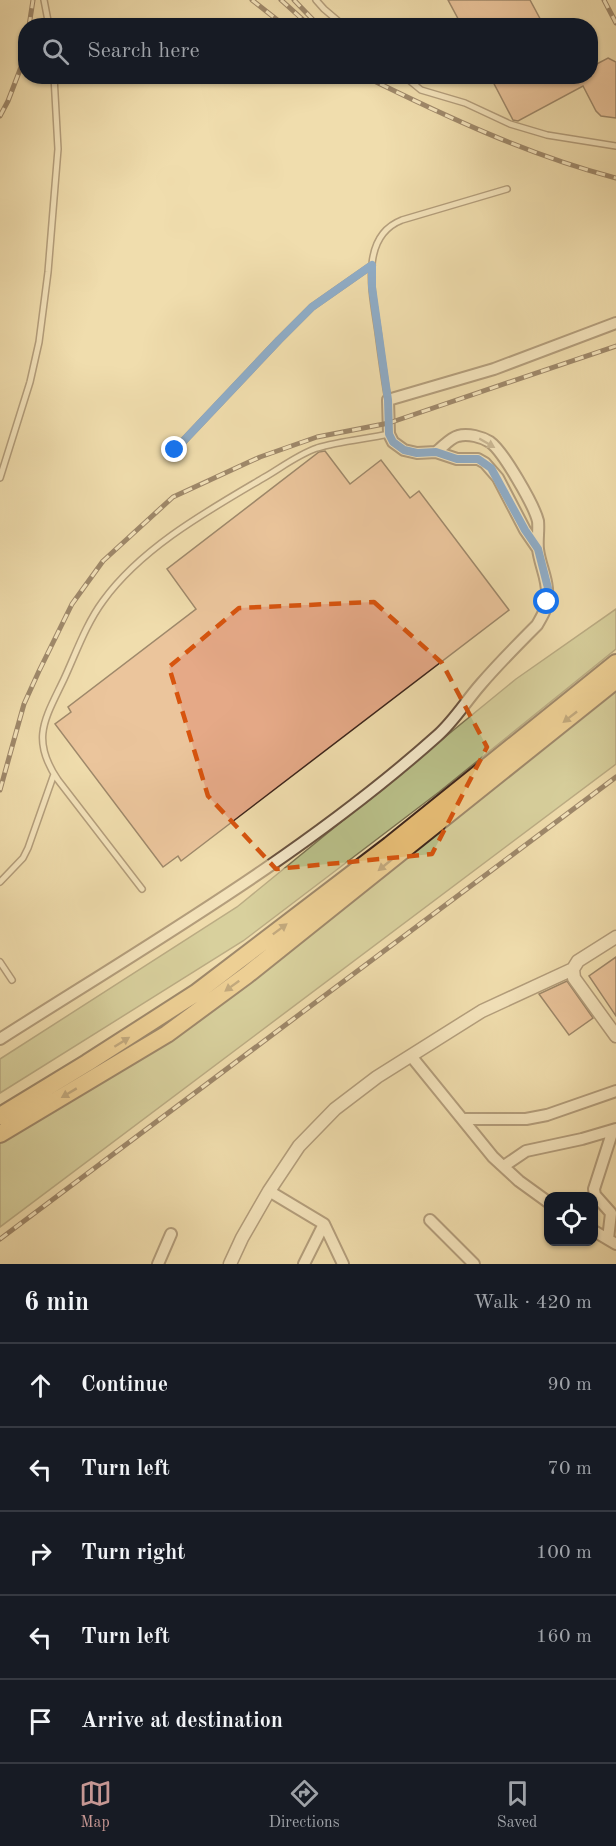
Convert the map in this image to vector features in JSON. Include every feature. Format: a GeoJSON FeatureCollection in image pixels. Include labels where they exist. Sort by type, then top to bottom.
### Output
{"type":"FeatureCollection","features":[{"type":"Feature","properties":{"kind":"main road"},"geometry":{"type":"LineString","coordinates":[[0,1116],[196,993],[390,845],[616,663]]}},
{"type":"Feature","properties":{"kind":"main road"},"geometry":{"type":"LineString","coordinates":[[0,1134],[167,1034],[229,988],[616,681]]}},
{"type":"Feature","properties":{"kind":"street"},"geometry":{"type":"LineString","coordinates":[[538,549],[525,530],[498,478],[485,463],[478,459],[457,459],[436,452],[417,453],[404,450],[393,442],[389,434],[388,400],[494,369],[616,323]]}},
{"type":"Feature","properties":{"kind":"street"},"geometry":{"type":"LineString","coordinates":[[0,1039],[274,863],[383,782],[439,735],[480,685],[537,625],[544,614],[548,588],[538,549],[538,522],[529,500],[494,446],[483,439],[460,435],[436,452]]}},
{"type":"Feature","properties":{"kind":"street"},"geometry":{"type":"LineString","coordinates":[[230,1264],[269,1191],[300,1146],[335,1109],[377,1077],[482,1011],[573,969],[578,961],[616,937]]}},
{"type":"Feature","properties":{"kind":"street"},"geometry":{"type":"LineString","coordinates":[[573,969],[574,978],[616,1036]]}},
{"type":"Feature","properties":{"kind":"street"},"geometry":{"type":"LineString","coordinates":[[411,1056],[493,1157],[544,1198]]}},
{"type":"Feature","properties":{"kind":"street"},"geometry":{"type":"LineString","coordinates":[[463,1119],[537,1117],[616,1091]]}},
{"type":"Feature","properties":{"kind":"street"},"geometry":{"type":"LineString","coordinates":[[504,1166],[526,1151],[614,1130]]}},
{"type":"Feature","properties":{"kind":"street"},"geometry":{"type":"LineString","coordinates":[[612,1241],[611,1213],[595,1195],[594,1189],[614,1130]]}},
{"type":"Feature","properties":{"kind":"street"},"geometry":{"type":"LineString","coordinates":[[269,1191],[324,1224],[343,1264]]}},
{"type":"Feature","properties":{"kind":"street"},"geometry":{"type":"LineString","coordinates":[[430,1220],[474,1264]]}},
{"type":"Feature","properties":{"kind":"street"},"geometry":{"type":"LineString","coordinates":[[304,1264],[324,1224]]}},
{"type":"Feature","properties":{"kind":"street"},"geometry":{"type":"LineString","coordinates":[[598,1233],[612,1241]]}},
{"type":"Feature","properties":{"kind":"street"},"geometry":{"type":"LineString","coordinates":[[158,1264],[171,1234]]}},
{"type":"Feature","properties":{"kind":"lane"},"geometry":{"type":"LineString","coordinates":[[44,0],[47,18]]}},
{"type":"Feature","properties":{"kind":"lane"},"geometry":{"type":"LineString","coordinates":[[316,0],[335,18]]}},
{"type":"Feature","properties":{"kind":"lane"},"geometry":{"type":"LineString","coordinates":[[0,478],[30,382],[39,342],[48,272],[58,149],[54,84]]}},
{"type":"Feature","properties":{"kind":"lane"},"geometry":{"type":"LineString","coordinates":[[414,84],[421,90],[465,103],[510,124],[547,135],[616,146]]}},
{"type":"Feature","properties":{"kind":"lane"},"geometry":{"type":"LineString","coordinates":[[388,400],[372,287],[372,265],[382,235],[394,223],[507,189]]}},
{"type":"Feature","properties":{"kind":"lane"},"geometry":{"type":"LineString","coordinates":[[175,450],[312,307],[372,265]]}},
{"type":"Feature","properties":{"kind":"lane"},"geometry":{"type":"LineString","coordinates":[[142,889],[54,774],[42,750],[43,731],[48,713],[91,622],[102,602],[121,579],[170,538],[209,510],[316,448],[389,434]]}},
{"type":"Feature","properties":{"kind":"lane"},"geometry":{"type":"LineString","coordinates":[[0,882],[23,858],[28,848],[54,774]]}},
{"type":"Feature","properties":{"kind":"lane"},"geometry":{"type":"LineString","coordinates":[[0,962],[12,980]]}},
{"type":"Feature","properties":{"kind":"highlighted area"},"geometry":{"type":"Polygon","coordinates":[[[374,602],[442,663],[487,747],[432,854],[276,869],[208,796],[169,667],[239,608],[374,602]]]}},
{"type":"Feature","properties":{"kind":"green space"},"geometry":{"type":"Polygon","coordinates":[[[616,609],[616,649],[439,792],[243,941],[0,1093],[0,1059],[237,907],[516,679],[616,609]]]}},
{"type":"Feature","properties":{"kind":"green space"},"geometry":{"type":"Polygon","coordinates":[[[616,688],[616,764],[0,1227],[0,1141],[173,1033],[616,688]]]}},
{"type":"Feature","properties":{"kind":"building"},"geometry":{"type":"Polygon","coordinates":[[[448,0],[530,0],[540,18],[458,18],[448,0]]]}},
{"type":"Feature","properties":{"kind":"building"},"geometry":{"type":"Polygon","coordinates":[[[608,58],[616,62],[616,118],[601,116],[583,86],[518,121],[513,120],[494,84],[598,84],[598,63],[608,58]]]}},
{"type":"Feature","properties":{"kind":"building"},"geometry":{"type":"Polygon","coordinates":[[[325,451],[350,484],[381,460],[410,498],[419,491],[509,610],[181,861],[178,856],[163,867],[55,724],[71,712],[68,707],[196,609],[167,569],[319,452],[325,451]]]}},
{"type":"Feature","properties":{"kind":"building"},"geometry":{"type":"Polygon","coordinates":[[[616,957],[616,1016],[589,976],[616,957]]]}},
{"type":"Feature","properties":{"kind":"building"},"geometry":{"type":"Polygon","coordinates":[[[567,981],[593,1018],[569,1035],[539,994],[567,981]]]}},
{"type":"Feature","properties":{"kind":"railway"},"geometry":{"type":"LineString","coordinates":[[30,18],[33,0]]}},
{"type":"Feature","properties":{"kind":"railway"},"geometry":{"type":"LineString","coordinates":[[252,0],[275,18]]}},
{"type":"Feature","properties":{"kind":"railway"},"geometry":{"type":"LineString","coordinates":[[281,0],[301,18]]}},
{"type":"Feature","properties":{"kind":"railway"},"geometry":{"type":"LineString","coordinates":[[294,0],[311,18]]}},
{"type":"Feature","properties":{"kind":"railway"},"geometry":{"type":"LineString","coordinates":[[604,0],[616,23]]}},
{"type":"Feature","properties":{"kind":"railway"},"geometry":{"type":"LineString","coordinates":[[0,116],[18,75]]}},
{"type":"Feature","properties":{"kind":"railway"},"geometry":{"type":"LineString","coordinates":[[380,84],[456,120],[519,146],[616,178]]}},
{"type":"Feature","properties":{"kind":"railway"},"geometry":{"type":"LineString","coordinates":[[0,790],[24,704],[72,604],[103,561],[173,497],[260,457],[317,437],[389,423],[616,346]]}},
{"type":"Feature","properties":{"kind":"railway"},"geometry":{"type":"LineString","coordinates":[[0,1239],[616,777]]}},
{"type":"Feature","properties":{"kind":"route"},"geometry":{"type":"LineString","coordinates":[[175,450],[312,307],[372,265],[372,287],[388,400],[389,434],[393,442],[404,450],[417,453],[436,452],[457,459],[478,459],[491,468],[538,549],[548,588],[547,602]]}}]}
